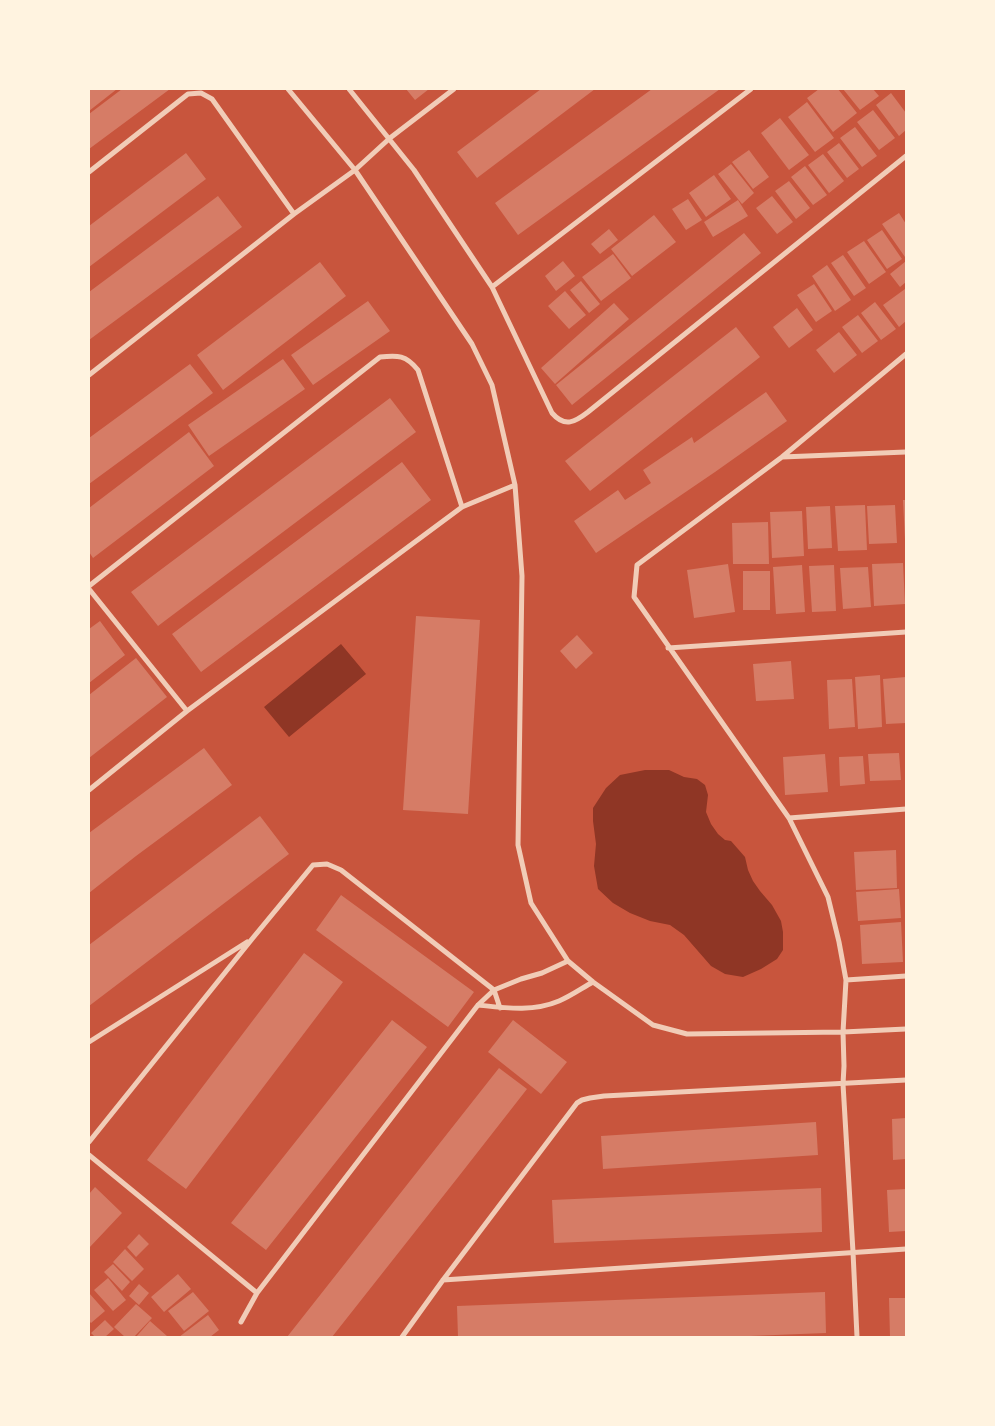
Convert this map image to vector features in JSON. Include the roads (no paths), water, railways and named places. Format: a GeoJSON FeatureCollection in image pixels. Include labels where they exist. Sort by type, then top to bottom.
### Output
{"type":"FeatureCollection","features":[{"type":"Feature","properties":{"kind":"street"},"geometry":{"type":"LineString","coordinates":[[288,89],[355,170],[472,344],[492,385],[515,485],[522,576],[518,844],[532,902],[568,960],[593,982],[652,1025],[687,1034],[843,1032],[906,1029]]}},
{"type":"Feature","properties":{"kind":"street"},"geometry":{"type":"LineString","coordinates":[[349,89],[414,170],[492,287],[552,413],[564,422],[572,422],[588,412],[906,156]]}},
{"type":"Feature","properties":{"kind":"street"},"geometry":{"type":"LineString","coordinates":[[89,375],[294,214],[355,170],[390,138],[454,89]]}},
{"type":"Feature","properties":{"kind":"street"},"geometry":{"type":"LineString","coordinates":[[492,287],[751,89]]}},
{"type":"Feature","properties":{"kind":"street"},"geometry":{"type":"LineString","coordinates":[[89,172],[188,94],[201,92],[212,100],[294,214]]}},
{"type":"Feature","properties":{"kind":"street"},"geometry":{"type":"LineString","coordinates":[[857,1337],[854,1252],[843,1084],[846,980],[828,897],[789,818],[634,597],[637,565],[782,457],[906,354]]}},
{"type":"Feature","properties":{"kind":"street"},"geometry":{"type":"LineString","coordinates":[[187,711],[89,587],[380,357],[402,357],[411,362],[418,370],[462,508]]}},
{"type":"Feature","properties":{"kind":"street"},"geometry":{"type":"LineString","coordinates":[[782,457],[906,452]]}},
{"type":"Feature","properties":{"kind":"street"},"geometry":{"type":"LineString","coordinates":[[89,790],[187,711],[462,508],[515,485]]}},
{"type":"Feature","properties":{"kind":"street"},"geometry":{"type":"LineString","coordinates":[[668,648],[906,632]]}},
{"type":"Feature","properties":{"kind":"street"},"geometry":{"type":"LineString","coordinates":[[789,818],[906,809]]}},
{"type":"Feature","properties":{"kind":"street"},"geometry":{"type":"LineString","coordinates":[[89,1142],[313,865],[327,864],[341,870],[494,990],[500,1008]]}},
{"type":"Feature","properties":{"kind":"street"},"geometry":{"type":"LineString","coordinates":[[89,1042],[252,939]]}},
{"type":"Feature","properties":{"kind":"street"},"geometry":{"type":"LineString","coordinates":[[241,1322],[257,1293],[478,1005],[494,990],[542,973],[568,960]]}},
{"type":"Feature","properties":{"kind":"street"},"geometry":{"type":"LineString","coordinates":[[846,980],[906,976]]}},
{"type":"Feature","properties":{"kind":"street"},"geometry":{"type":"LineString","coordinates":[[478,1005],[520,1009],[538,1008],[560,1001],[593,982]]}},
{"type":"Feature","properties":{"kind":"street"},"geometry":{"type":"LineString","coordinates":[[402,1337],[443,1280],[582,1100],[596,1097],[906,1080]]}},
{"type":"Feature","properties":{"kind":"street"},"geometry":{"type":"LineString","coordinates":[[89,1155],[257,1293]]}},
{"type":"Feature","properties":{"kind":"street"},"geometry":{"type":"LineString","coordinates":[[443,1280],[906,1249]]}}]}
